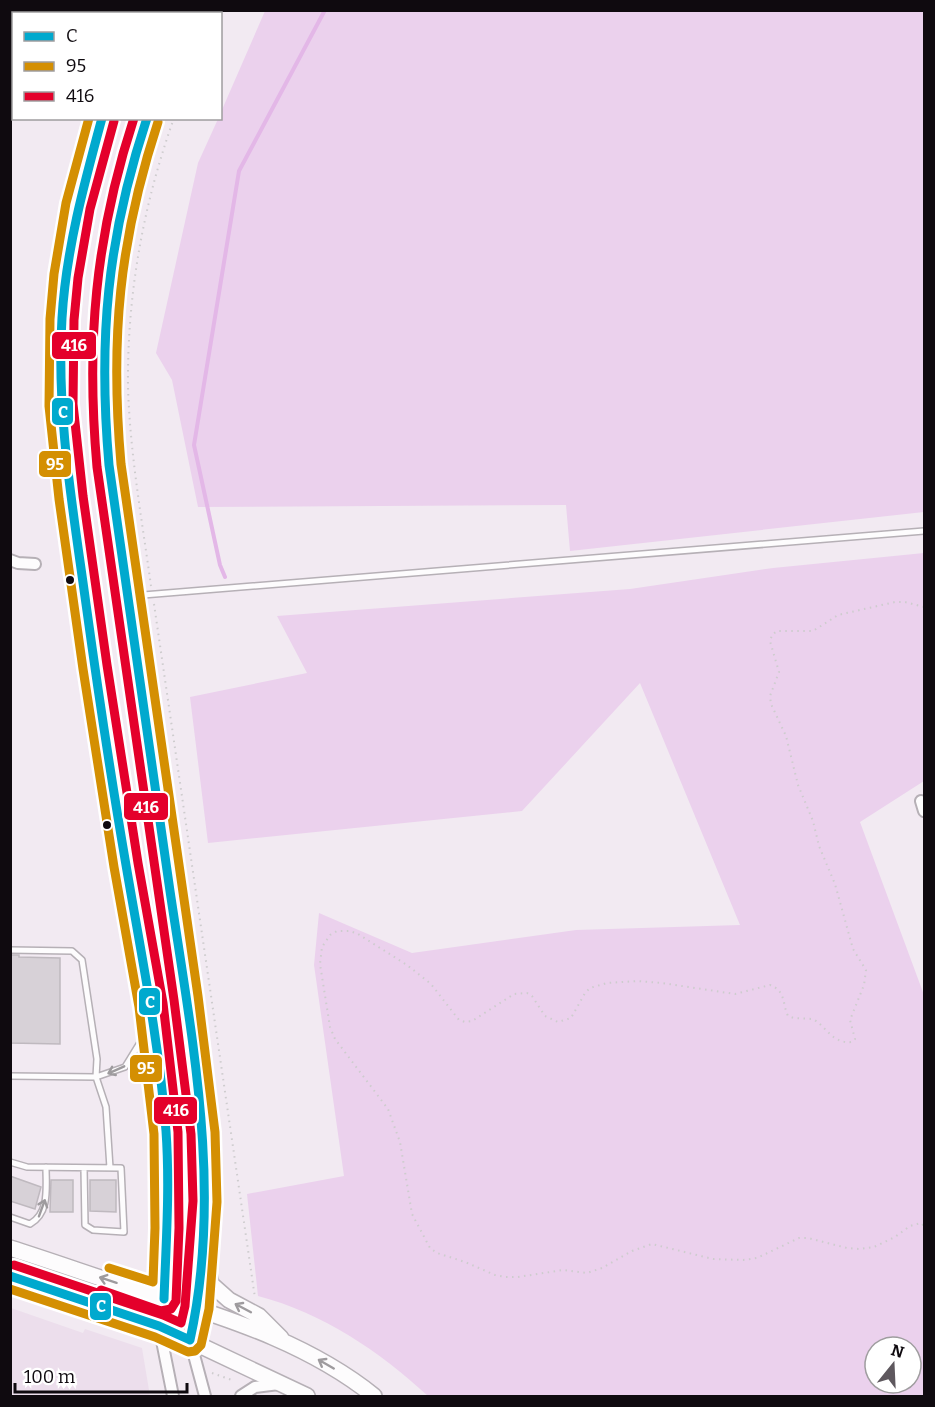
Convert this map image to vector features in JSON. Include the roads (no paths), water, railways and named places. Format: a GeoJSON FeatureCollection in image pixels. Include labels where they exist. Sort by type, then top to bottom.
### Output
{"type":"FeatureCollection","features":[{"type":"Feature","properties":{"kind":"main road"},"geometry":{"type":"LineString","coordinates":[[101,120],[78,207],[66,276],[62,319],[61,405],[70,497],[95,667],[153,1021],[166,1133],[167,1228],[164,1299],[159,1326]]}},
{"type":"Feature","properties":{"kind":"main road"},"geometry":{"type":"LineString","coordinates":[[146,120],[130,171],[117,227],[108,283],[104,330],[104,423],[201,1106],[205,1168],[202,1243],[197,1308],[190,1340]]}},
{"type":"Feature","properties":{"kind":"main road"},"geometry":{"type":"LineString","coordinates":[[202,1243],[211,1284],[229,1300],[259,1316],[288,1344]]}},
{"type":"Feature","properties":{"kind":"main road"},"geometry":{"type":"LineString","coordinates":[[10,1248],[197,1308],[288,1344],[332,1368],[374,1396]]}},
{"type":"Feature","properties":{"kind":"main road"},"geometry":{"type":"LineString","coordinates":[[10,1276],[159,1326],[308,1396]]}},
{"type":"Feature","properties":{"kind":"street"},"geometry":{"type":"LineString","coordinates":[[10,560],[35,564]]}},
{"type":"Feature","properties":{"kind":"street"},"geometry":{"type":"LineString","coordinates":[[159,1326],[173,1396]]}},
{"type":"Feature","properties":{"kind":"street"},"geometry":{"type":"LineString","coordinates":[[190,1340],[205,1396]]}},
{"type":"Feature","properties":{"kind":"street"},"geometry":{"type":"LineString","coordinates":[[241,1396],[262,1385],[286,1385]]}},
{"type":"Feature","properties":{"kind":"lane"},"geometry":{"type":"LineString","coordinates":[[127,596],[924,531]]}},
{"type":"Feature","properties":{"kind":"lane"},"geometry":{"type":"LineString","coordinates":[[10,950],[72,951],[82,960],[97,1059],[96,1077],[106,1107],[110,1168]]}},
{"type":"Feature","properties":{"kind":"lane"},"geometry":{"type":"LineString","coordinates":[[10,1076],[96,1077],[124,1067],[153,1021]]}},
{"type":"Feature","properties":{"kind":"lane"},"geometry":{"type":"LineString","coordinates":[[10,1162],[27,1167],[121,1168],[120,1206],[124,1233],[93,1230],[85,1226],[88,1205],[84,1168]]}},
{"type":"Feature","properties":{"kind":"lane"},"geometry":{"type":"LineString","coordinates":[[10,1217],[30,1224],[38,1219],[44,1209],[46,1198],[46,1167]]}},
{"type":"Feature","properties":{"kind":"waterway"},"geometry":{"type":"LineString","coordinates":[[225,577],[220,565],[194,445],[239,171],[325,10]]}}]}
